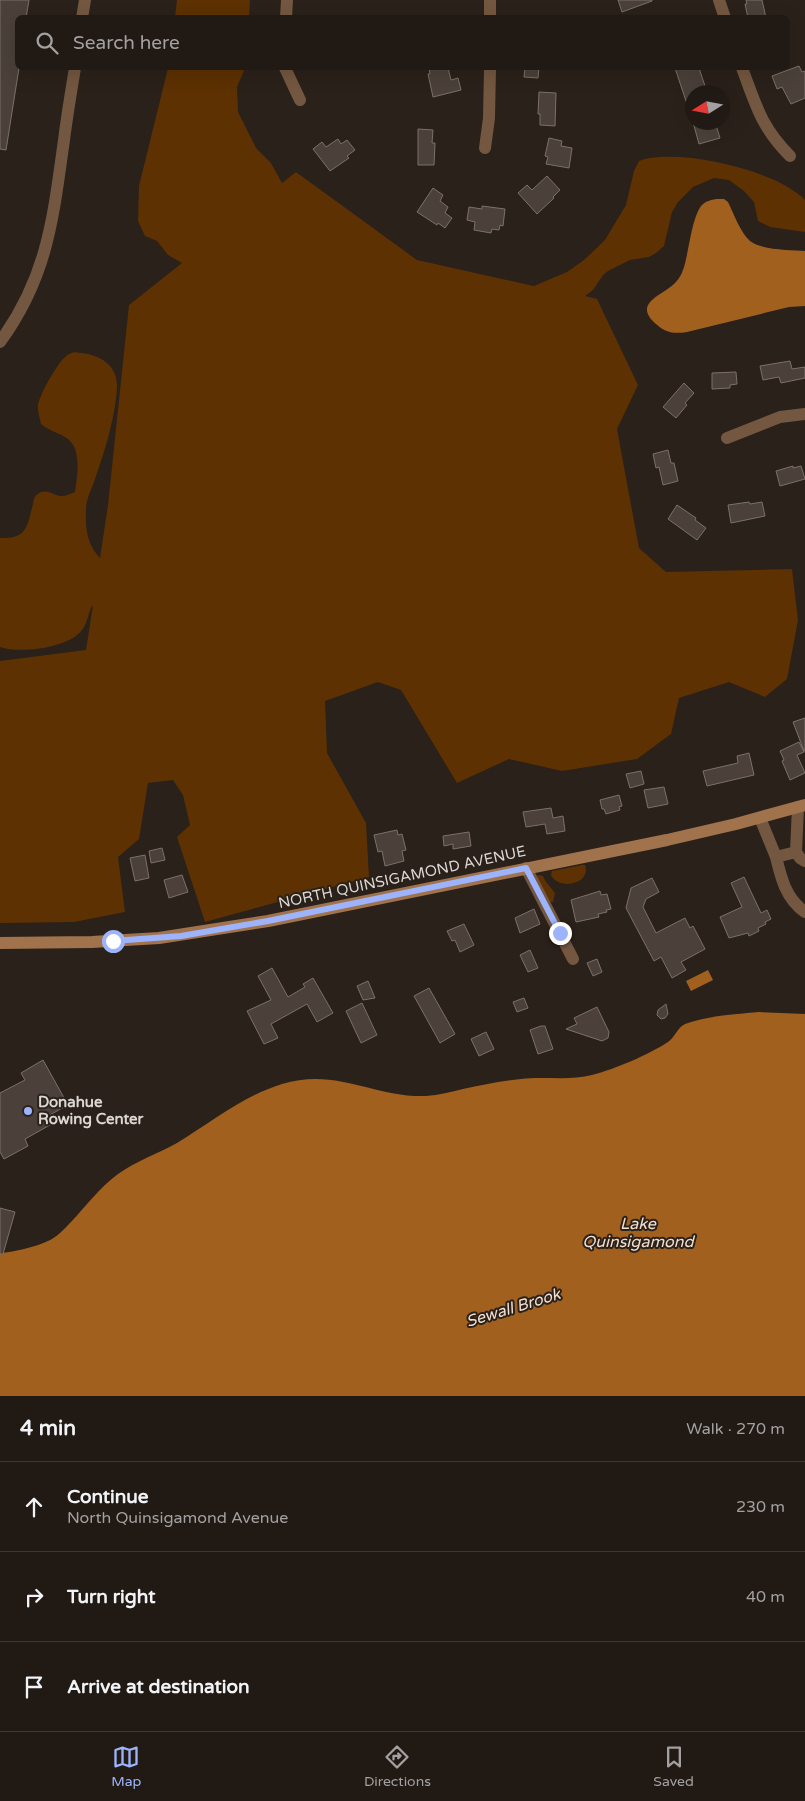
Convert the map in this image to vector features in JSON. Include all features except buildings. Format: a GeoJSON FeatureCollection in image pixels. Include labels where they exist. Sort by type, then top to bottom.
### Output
{"type":"FeatureCollection","features":[{"type":"Feature","properties":{"kind":"main road","name":"NORTH QUINSIGAMOND AVENUE"},"geometry":{"type":"LineString","coordinates":[[0,943],[113,941],[181,936],[291,917],[667,840],[760,818],[801,806]]}},
{"type":"Feature","properties":{"kind":"street"},"geometry":{"type":"LineString","coordinates":[[82,15],[85,0]]}},
{"type":"Feature","properties":{"kind":"street"},"geometry":{"type":"LineString","coordinates":[[286,15],[287,0]]}},
{"type":"Feature","properties":{"kind":"street"},"geometry":{"type":"LineString","coordinates":[[490,0],[490,15]]}},
{"type":"Feature","properties":{"kind":"street"},"geometry":{"type":"LineString","coordinates":[[719,0],[723,15]]}},
{"type":"Feature","properties":{"kind":"street"},"geometry":{"type":"LineString","coordinates":[[0,342],[24,305],[34,284],[49,238],[56,206],[75,70]]}},
{"type":"Feature","properties":{"kind":"street"},"geometry":{"type":"LineString","coordinates":[[286,70],[300,100]]}},
{"type":"Feature","properties":{"kind":"street"},"geometry":{"type":"LineString","coordinates":[[485,148],[489,118],[490,70]]}},
{"type":"Feature","properties":{"kind":"street"},"geometry":{"type":"LineString","coordinates":[[743,70],[759,115],[768,131],[790,156]]}},
{"type":"Feature","properties":{"kind":"street"},"geometry":{"type":"LineString","coordinates":[[727,438],[780,418],[805,414]]}},
{"type":"Feature","properties":{"kind":"street"},"geometry":{"type":"LineString","coordinates":[[776,857],[800,856],[801,806]]}},
{"type":"Feature","properties":{"kind":"street"},"geometry":{"type":"LineString","coordinates":[[760,818],[776,857],[784,887],[791,899],[805,912]]}},
{"type":"Feature","properties":{"kind":"street"},"geometry":{"type":"LineString","coordinates":[[526,868],[573,959]]}},
{"type":"Feature","properties":{"kind":"shaded area"},"geometry":{"type":"Polygon","coordinates":[[[177,0],[250,0],[249,15],[175,15],[177,0]]]}},
{"type":"Feature","properties":{"kind":"shaded area"},"geometry":{"type":"Polygon","coordinates":[[[168,70],[244,70],[237,87],[238,112],[256,148],[271,163],[282,183],[296,172],[417,260],[534,286],[567,272],[584,260],[605,240],[626,205],[634,171],[639,161],[656,157],[701,159],[750,171],[773,179],[791,189],[805,200],[805,232],[770,227],[758,221],[754,202],[744,191],[729,180],[714,178],[693,187],[678,202],[672,212],[664,246],[649,257],[630,260],[608,271],[593,290],[585,296],[597,299],[638,385],[617,429],[639,548],[666,572],[792,569],[798,620],[787,679],[765,697],[729,682],[679,698],[671,734],[637,759],[562,771],[509,759],[457,783],[401,690],[378,682],[325,701],[327,753],[366,823],[369,877],[205,922],[177,837],[190,825],[183,795],[173,780],[148,783],[139,839],[118,857],[125,912],[74,922],[0,923],[0,661],[86,650],[93,605],[82,630],[67,641],[44,648],[19,650],[0,647],[0,538],[9,538],[21,534],[27,525],[34,498],[41,492],[60,496],[75,492],[78,464],[75,450],[68,439],[41,424],[38,405],[50,377],[65,357],[77,352],[87,354],[106,362],[111,367],[117,380],[115,409],[110,432],[86,505],[88,535],[92,547],[100,558],[108,505],[129,305],[182,263],[168,255],[157,241],[145,236],[138,221],[139,186],[168,70]]]}},
{"type":"Feature","properties":{"kind":"shaded area"},"geometry":{"type":"Polygon","coordinates":[[[585,865],[586,872],[584,877],[574,883],[561,883],[551,875],[552,871],[585,865]]]}},
{"type":"Feature","properties":{"kind":"shaded area"},"geometry":{"type":"Polygon","coordinates":[[[536,876],[543,876],[555,893],[553,902],[550,902],[536,876]]]}},
{"type":"Feature","properties":{"kind":"water"},"geometry":{"type":"Polygon","coordinates":[[[716,199],[724,199],[728,202],[743,233],[755,244],[776,249],[805,251],[805,306],[789,307],[687,332],[674,333],[667,331],[649,317],[648,305],[680,277],[693,225],[699,210],[705,203],[716,199]]]}},
{"type":"Feature","properties":{"kind":"water"},"geometry":{"type":"Polygon","coordinates":[[[708,970],[713,980],[691,991],[686,981],[708,970]]]}},
{"type":"Feature","properties":{"kind":"water","name":"Lake Quinsigamond"},"geometry":{"type":"Polygon","coordinates":[[[759,1012],[805,1014],[805,1396],[0,1396],[0,1253],[41,1244],[57,1236],[111,1179],[139,1161],[177,1143],[254,1095],[282,1084],[320,1079],[355,1084],[390,1093],[426,1096],[529,1078],[584,1077],[611,1069],[651,1052],[668,1042],[685,1024],[693,1021],[759,1012]]]}},
{"type":"Feature","properties":{"kind":"place","name":"Donahue Rowing Center"},"geometry":{"type":"Point","coordinates":[28,1111]}},
{"type":"Feature","properties":{"kind":"route"},"geometry":{"type":"LineString","coordinates":[[113,941],[181,936],[268,921],[526,868],[560,933]]}},
{"type":"Feature","properties":{"kind":"water label","name":"Sewall Brook"},"geometry":{"type":"Point","coordinates":[513,1307]}}]}
